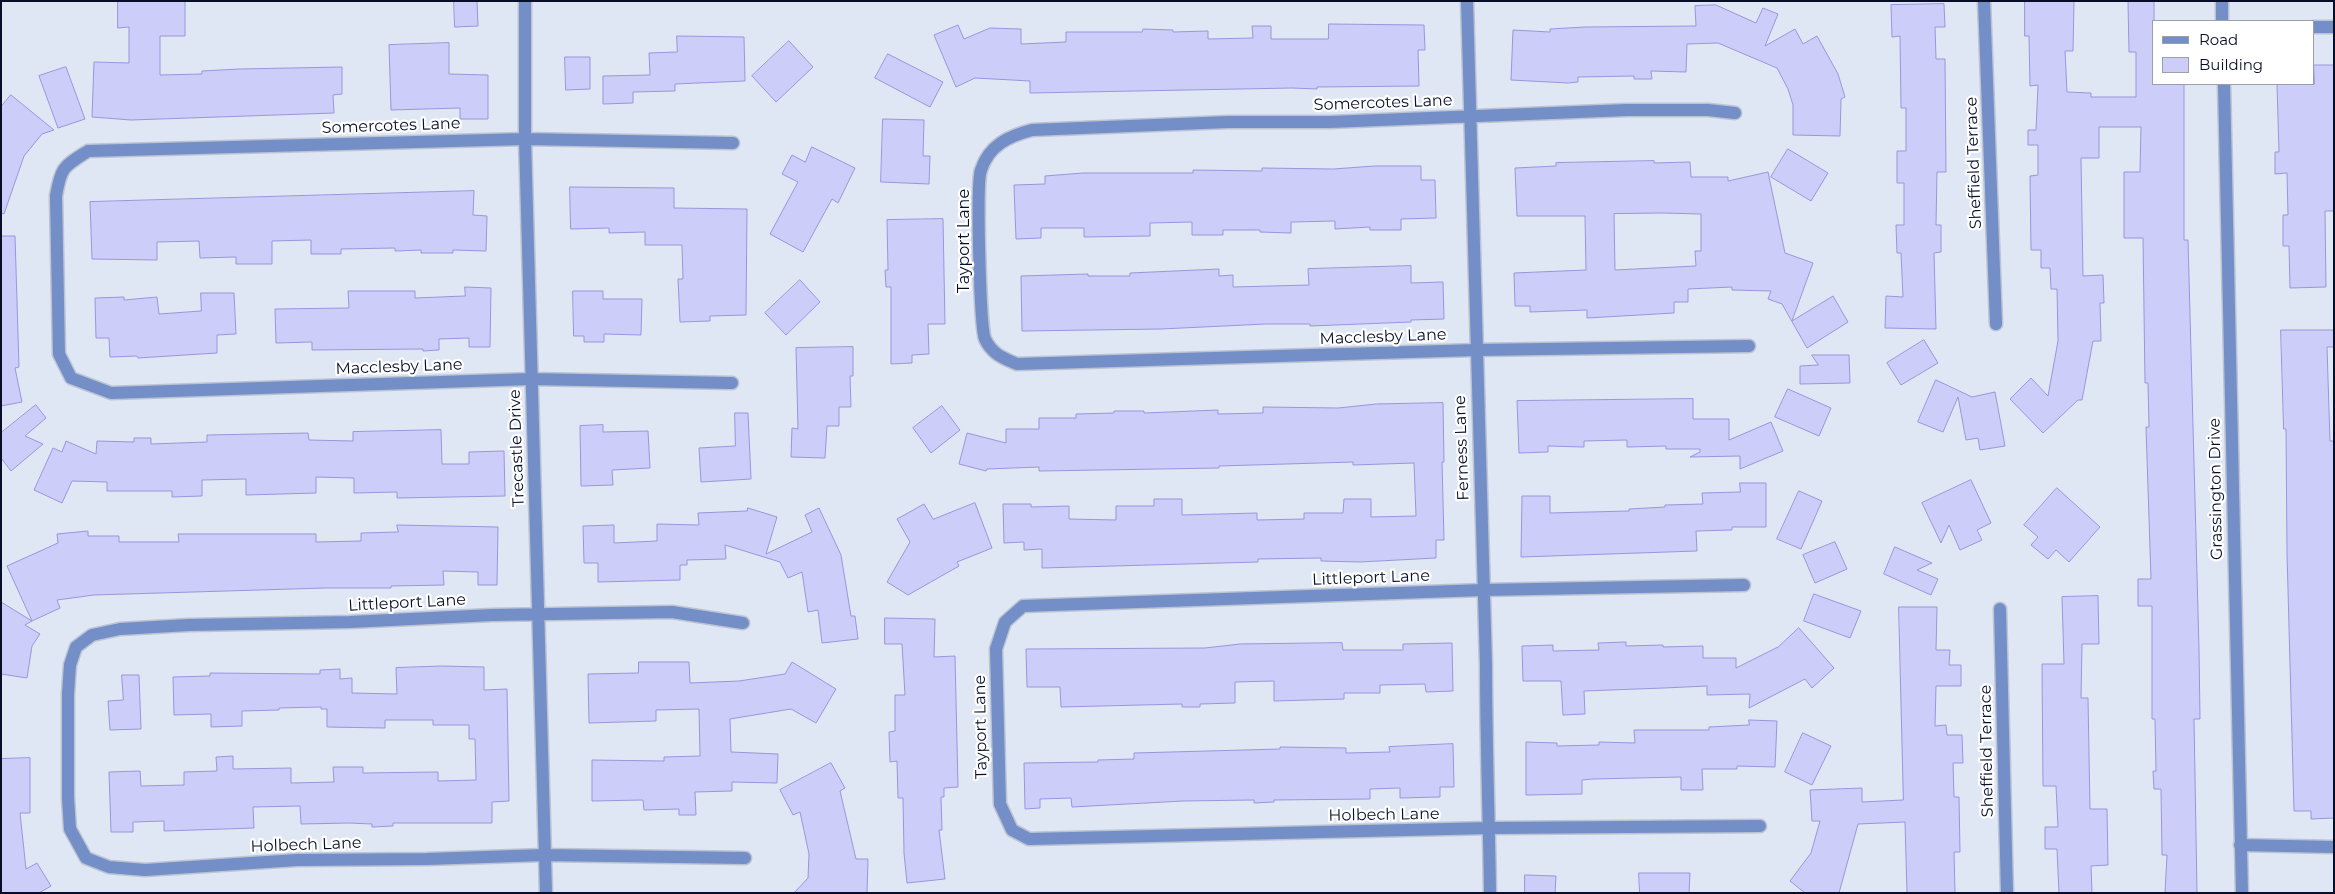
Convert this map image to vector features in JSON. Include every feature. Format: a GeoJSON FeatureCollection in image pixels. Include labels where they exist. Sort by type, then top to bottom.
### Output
{"type":"FeatureCollection","features":[{"type":"Feature","properties":{"kind":"street","name":"Trecastle Drive"},"geometry":{"type":"LineString","coordinates":[[525,1],[525,139],[546,893]]}},
{"type":"Feature","properties":{"kind":"street","name":"Ferness Lane"},"geometry":{"type":"LineString","coordinates":[[1467,1],[1490,893]]}},
{"type":"Feature","properties":{"kind":"street","name":"Sheffield Terrace"},"geometry":{"type":"LineString","coordinates":[[1984,1],[1996,324]]}},
{"type":"Feature","properties":{"kind":"street"},"geometry":{"type":"LineString","coordinates":[[2222,1],[2222,20]]}},
{"type":"Feature","properties":{"kind":"street"},"geometry":{"type":"LineString","coordinates":[[2315,27],[2334,27]]}},
{"type":"Feature","properties":{"kind":"street","name":"Grassington Drive"},"geometry":{"type":"LineString","coordinates":[[2224,85],[2242,893]]}},
{"type":"Feature","properties":{"kind":"street","name":"Somercotes Lane"},"geometry":{"type":"LineString","coordinates":[[1032,130],[1228,122],[1330,122],[1627,110],[1708,110],[1735,113]]}},
{"type":"Feature","properties":{"kind":"street","name":"Tayport Lane"},"geometry":{"type":"LineString","coordinates":[[1017,364],[996,355],[985,338],[981,310],[980,171],[994,148],[1010,136],[1032,130]]}},
{"type":"Feature","properties":{"kind":"street","name":"Somercotes Lane"},"geometry":{"type":"LineString","coordinates":[[71,378],[59,354],[56,196],[60,175],[66,165],[88,151],[525,139],[733,143]]}},
{"type":"Feature","properties":{"kind":"street","name":"Macclesby Lane"},"geometry":{"type":"LineString","coordinates":[[1017,364],[1476,350],[1749,346]]}},
{"type":"Feature","properties":{"kind":"street","name":"Macclesby Lane"},"geometry":{"type":"LineString","coordinates":[[71,378],[111,393],[532,379],[732,383]]}},
{"type":"Feature","properties":{"kind":"street","name":"Littleport Lane"},"geometry":{"type":"LineString","coordinates":[[1005,622],[1023,606],[1483,590],[1744,585]]}},
{"type":"Feature","properties":{"kind":"street","name":"Sheffield Terrace"},"geometry":{"type":"LineString","coordinates":[[2000,609],[2007,893]]}},
{"type":"Feature","properties":{"kind":"street","name":"Littleport Lane"},"geometry":{"type":"LineString","coordinates":[[76,647],[92,635],[120,629],[189,625],[672,612],[744,623]]}},
{"type":"Feature","properties":{"kind":"street","name":"Tayport Lane"},"geometry":{"type":"LineString","coordinates":[[1005,622],[996,649],[1000,804],[1012,830]]}},
{"type":"Feature","properties":{"kind":"street","name":"Holbech Lane"},"geometry":{"type":"LineString","coordinates":[[76,647],[70,665],[68,694],[68,798],[70,829],[86,858],[109,867],[145,870],[297,860],[427,860],[544,855],[745,858]]}},
{"type":"Feature","properties":{"kind":"street","name":"Holbech Lane"},"geometry":{"type":"LineString","coordinates":[[1012,830],[1030,840],[1489,828],[1760,826]]}},
{"type":"Feature","properties":{"kind":"street"},"geometry":{"type":"LineString","coordinates":[[2240,845],[2334,847]]}},
{"type":"Feature","properties":{"kind":"building"},"geometry":{"type":"Polygon","coordinates":[[[118,1],[185,1],[185,36],[160,36],[160,75],[202,74],[202,71],[239,69],[342,67],[342,94],[333,95],[334,113],[131,120],[92,117],[94,62],[129,63],[129,27],[118,28],[118,1]]]}},
{"type":"Feature","properties":{"kind":"building"},"geometry":{"type":"Polygon","coordinates":[[[454,1],[477,1],[478,26],[455,27],[454,1]]]}},
{"type":"Feature","properties":{"kind":"building"},"geometry":{"type":"Polygon","coordinates":[[[2025,1],[2074,1],[2073,51],[2065,51],[2067,92],[2091,93],[2091,97],[2136,97],[2136,52],[2129,52],[2128,1],[2154,1],[2154,20],[2152,20],[2152,85],[2184,85],[2184,240],[2188,240],[2199,649],[2200,719],[2194,719],[2197,893],[2165,893],[2167,855],[2162,855],[2161,789],[2154,789],[2153,771],[2156,771],[2155,719],[2152,719],[2152,606],[2138,606],[2138,579],[2151,579],[2146,427],[2149,427],[2148,383],[2145,383],[2143,238],[2124,238],[2124,172],[2140,172],[2141,127],[2099,127],[2099,158],[2081,158],[2083,276],[2103,275],[2104,303],[2100,303],[2101,341],[2093,341],[2082,400],[2078,400],[2043,433],[2010,399],[2031,378],[2048,396],[2058,341],[2057,289],[2051,289],[2050,268],[2041,268],[2041,250],[2031,250],[2030,176],[2038,175],[2038,145],[2028,145],[2028,130],[2036,130],[2038,85],[2030,86],[2029,36],[2025,36],[2025,1]]]}},
{"type":"Feature","properties":{"kind":"building"},"geometry":{"type":"Polygon","coordinates":[[[1944,4],[1945,27],[1935,27],[1936,59],[1945,59],[1946,172],[1937,172],[1936,225],[1941,225],[1941,252],[1934,253],[1936,329],[1885,328],[1886,296],[1903,297],[1901,253],[1897,253],[1896,225],[1904,225],[1904,183],[1897,183],[1897,151],[1906,151],[1906,108],[1901,108],[1900,36],[1892,37],[1891,5],[1944,4]]]}},
{"type":"Feature","properties":{"kind":"building"},"geometry":{"type":"Polygon","coordinates":[[[1716,5],[1756,23],[1763,8],[1778,14],[1765,46],[1795,29],[1803,44],[1817,36],[1838,74],[1845,97],[1841,99],[1840,136],[1793,135],[1793,105],[1788,89],[1777,68],[1718,43],[1687,44],[1686,72],[1651,71],[1652,79],[1634,79],[1634,76],[1578,77],[1578,82],[1568,83],[1511,80],[1513,30],[1550,32],[1550,29],[1585,27],[1696,26],[1695,6],[1716,5]]]}},
{"type":"Feature","properties":{"kind":"building"},"geometry":{"type":"Polygon","coordinates":[[[1329,24],[1424,25],[1425,50],[1418,50],[1419,86],[1030,93],[1030,81],[975,78],[956,87],[934,35],[958,25],[964,39],[990,28],[1021,29],[1021,44],[1066,42],[1066,32],[1142,32],[1143,29],[1173,30],[1173,32],[1208,31],[1208,39],[1253,38],[1252,26],[1271,26],[1271,39],[1328,39],[1329,24]]]}},
{"type":"Feature","properties":{"kind":"building"},"geometry":{"type":"Polygon","coordinates":[[[677,36],[744,37],[745,81],[675,84],[675,91],[633,92],[633,103],[603,104],[603,76],[650,75],[649,53],[677,52],[677,36]]]}},
{"type":"Feature","properties":{"kind":"building"},"geometry":{"type":"Polygon","coordinates":[[[789,41],[813,67],[776,102],[752,76],[789,41]]]}},
{"type":"Feature","properties":{"kind":"building"},"geometry":{"type":"Polygon","coordinates":[[[449,43],[449,74],[488,75],[488,119],[460,119],[460,108],[391,110],[389,45],[449,43]]]}},
{"type":"Feature","properties":{"kind":"building"},"geometry":{"type":"Polygon","coordinates":[[[888,54],[943,82],[930,107],[875,78],[888,54]]]}},
{"type":"Feature","properties":{"kind":"building"},"geometry":{"type":"Polygon","coordinates":[[[565,57],[590,57],[590,89],[566,90],[565,57]]]}},
{"type":"Feature","properties":{"kind":"building"},"geometry":{"type":"Polygon","coordinates":[[[2315,65],[2334,65],[2334,211],[2325,211],[2326,287],[2290,288],[2289,246],[2283,246],[2283,215],[2288,215],[2287,173],[2275,174],[2275,152],[2279,152],[2277,85],[2315,85],[2315,65]]]}},
{"type":"Feature","properties":{"kind":"building"},"geometry":{"type":"Polygon","coordinates":[[[66,67],[85,119],[58,128],[39,76],[66,67]]]}},
{"type":"Feature","properties":{"kind":"building"},"geometry":{"type":"Polygon","coordinates":[[[11,95],[54,130],[42,134],[24,156],[4,214],[1,213],[1,107],[11,95]]]}},
{"type":"Feature","properties":{"kind":"building"},"geometry":{"type":"Polygon","coordinates":[[[883,119],[924,120],[923,156],[930,156],[929,184],[881,182],[883,119]]]}},
{"type":"Feature","properties":{"kind":"building"},"geometry":{"type":"Polygon","coordinates":[[[812,147],[855,168],[838,203],[832,199],[803,252],[770,234],[798,182],[782,174],[792,155],[805,162],[812,147]]]}},
{"type":"Feature","properties":{"kind":"building"},"geometry":{"type":"Polygon","coordinates":[[[1788,149],[1828,173],[1811,201],[1771,177],[1788,149]]]}},
{"type":"Feature","properties":{"kind":"building"},"geometry":{"type":"Polygon","coordinates":[[[1690,162],[1691,177],[1728,177],[1728,181],[1768,172],[1785,253],[1813,263],[1792,321],[1833,296],[1848,322],[1807,348],[1782,304],[1768,299],[1771,291],[1732,290],[1732,287],[1688,289],[1688,302],[1674,302],[1674,313],[1587,318],[1587,310],[1530,312],[1530,306],[1515,306],[1514,273],[1586,270],[1585,216],[1517,216],[1515,168],[1556,166],[1556,163],[1690,162]],[[1614,214],[1615,270],[1696,266],[1695,251],[1701,251],[1701,214],[1614,214]]]}},
{"type":"Feature","properties":{"kind":"building"},"geometry":{"type":"Polygon","coordinates":[[[1375,166],[1421,166],[1421,180],[1435,180],[1436,218],[1401,219],[1401,230],[1370,230],[1370,227],[1335,229],[1335,221],[1291,222],[1291,233],[1260,232],[1260,230],[1223,230],[1223,235],[1192,235],[1192,222],[1150,223],[1150,236],[1084,237],[1084,228],[1041,228],[1041,238],[1016,239],[1014,185],[1045,184],[1045,176],[1083,173],[1193,173],[1193,170],[1262,171],[1262,168],[1333,169],[1375,166]]]}},
{"type":"Feature","properties":{"kind":"building"},"geometry":{"type":"Polygon","coordinates":[[[570,187],[674,188],[674,208],[747,209],[746,315],[710,316],[710,321],[680,322],[678,279],[683,279],[682,245],[645,245],[645,232],[609,233],[609,228],[571,229],[570,187]]]}},
{"type":"Feature","properties":{"kind":"building"},"geometry":{"type":"Polygon","coordinates":[[[474,191],[473,215],[487,216],[486,251],[453,250],[453,253],[421,253],[421,250],[395,251],[395,248],[341,249],[341,254],[311,254],[311,240],[272,241],[272,264],[236,264],[236,257],[200,258],[199,241],[157,242],[157,260],[92,259],[90,202],[474,191]]]}},
{"type":"Feature","properties":{"kind":"building"},"geometry":{"type":"Polygon","coordinates":[[[943,219],[945,324],[928,324],[929,354],[912,355],[912,363],[891,364],[891,287],[886,287],[885,270],[888,270],[887,220],[943,219]]]}},
{"type":"Feature","properties":{"kind":"building"},"geometry":{"type":"Polygon","coordinates":[[[1,236],[15,236],[19,367],[15,368],[22,402],[1,406],[1,236]]]}},
{"type":"Feature","properties":{"kind":"building"},"geometry":{"type":"Polygon","coordinates":[[[1411,266],[1411,283],[1443,282],[1444,319],[1310,326],[1310,324],[1266,324],[1161,329],[1022,331],[1021,276],[1088,274],[1088,276],[1130,276],[1130,273],[1219,269],[1219,276],[1233,275],[1233,287],[1309,285],[1308,269],[1411,266]]]}},
{"type":"Feature","properties":{"kind":"building"},"geometry":{"type":"Polygon","coordinates":[[[800,280],[820,302],[786,335],[765,313],[800,280]]]}},
{"type":"Feature","properties":{"kind":"building"},"geometry":{"type":"Polygon","coordinates":[[[465,287],[491,288],[490,347],[469,347],[469,338],[439,339],[439,350],[423,351],[423,349],[312,350],[312,342],[276,343],[275,309],[349,308],[348,291],[415,291],[415,298],[465,296],[465,287]]]}},
{"type":"Feature","properties":{"kind":"building"},"geometry":{"type":"Polygon","coordinates":[[[573,291],[603,291],[603,299],[642,299],[641,335],[604,334],[604,342],[584,342],[584,336],[574,336],[573,291]]]}},
{"type":"Feature","properties":{"kind":"building"},"geometry":{"type":"Polygon","coordinates":[[[201,293],[234,293],[236,334],[217,335],[217,353],[138,358],[137,356],[110,357],[109,338],[96,338],[95,298],[124,297],[124,300],[157,297],[159,314],[201,311],[201,293]]]}},
{"type":"Feature","properties":{"kind":"building"},"geometry":{"type":"Polygon","coordinates":[[[2281,330],[2334,330],[2334,347],[2327,347],[2330,441],[2334,441],[2334,818],[2311,819],[2311,811],[2294,811],[2287,553],[2286,429],[2284,429],[2281,330]]]}},
{"type":"Feature","properties":{"kind":"building"},"geometry":{"type":"Polygon","coordinates":[[[1924,340],[1938,363],[1901,385],[1887,363],[1924,340]]]}},
{"type":"Feature","properties":{"kind":"building"},"geometry":{"type":"Polygon","coordinates":[[[853,347],[853,376],[850,376],[851,407],[839,407],[839,426],[827,426],[825,458],[791,457],[792,428],[798,429],[796,348],[853,347]]]}},
{"type":"Feature","properties":{"kind":"building"},"geometry":{"type":"Polygon","coordinates":[[[1812,355],[1849,355],[1850,383],[1800,384],[1800,366],[1818,365],[1812,355]]]}},
{"type":"Feature","properties":{"kind":"building"},"geometry":{"type":"Polygon","coordinates":[[[1936,380],[1972,397],[1995,392],[2005,446],[1980,450],[1978,438],[1966,440],[1958,397],[1943,432],[1918,422],[1936,380]]]}},
{"type":"Feature","properties":{"kind":"building"},"geometry":{"type":"Polygon","coordinates":[[[1788,389],[1831,408],[1819,436],[1775,417],[1788,389]]]}},
{"type":"Feature","properties":{"kind":"building"},"geometry":{"type":"Polygon","coordinates":[[[1693,399],[1693,419],[1729,419],[1729,440],[1771,422],[1783,451],[1740,469],[1740,456],[1690,457],[1700,452],[1700,449],[1666,449],[1666,446],[1627,447],[1627,440],[1584,441],[1584,447],[1548,446],[1548,452],[1519,453],[1517,401],[1693,399]]]}},
{"type":"Feature","properties":{"kind":"building"},"geometry":{"type":"Polygon","coordinates":[[[1443,403],[1444,540],[1436,540],[1436,558],[1360,562],[1321,561],[1321,558],[1258,559],[1258,562],[1042,568],[1042,549],[1024,550],[1024,542],[1004,543],[1003,504],[1031,504],[1031,507],[1069,506],[1069,519],[1116,520],[1116,506],[1154,506],[1154,499],[1182,499],[1182,515],[1257,513],[1257,520],[1304,519],[1304,513],[1343,513],[1344,499],[1371,499],[1371,517],[1416,516],[1414,463],[1353,465],[1353,462],[1219,466],[1219,468],[1039,471],[1039,467],[987,469],[986,471],[959,464],[967,433],[1006,443],[1006,429],[1039,429],[1039,418],[1076,418],[1076,414],[1114,413],[1114,411],[1144,411],[1144,413],[1218,410],[1218,414],[1263,413],[1263,407],[1338,408],[1376,404],[1443,403]]]}},
{"type":"Feature","properties":{"kind":"building"},"geometry":{"type":"Polygon","coordinates":[[[36,405],[46,418],[25,436],[43,444],[11,471],[1,458],[1,433],[36,405]]]}},
{"type":"Feature","properties":{"kind":"building"},"geometry":{"type":"Polygon","coordinates":[[[942,406],[960,430],[931,453],[913,428],[942,406]]]}},
{"type":"Feature","properties":{"kind":"building"},"geometry":{"type":"Polygon","coordinates":[[[735,413],[748,413],[751,479],[701,482],[699,448],[735,446],[735,413]]]}},
{"type":"Feature","properties":{"kind":"building"},"geometry":{"type":"Polygon","coordinates":[[[603,425],[603,432],[648,431],[650,468],[612,470],[613,485],[581,486],[580,426],[603,425]]]}},
{"type":"Feature","properties":{"kind":"building"},"geometry":{"type":"Polygon","coordinates":[[[441,430],[442,464],[469,464],[469,452],[504,451],[505,496],[397,498],[397,492],[354,493],[354,478],[316,477],[316,493],[246,495],[246,479],[202,480],[202,496],[172,497],[172,491],[107,491],[107,482],[72,481],[62,503],[34,490],[53,448],[62,452],[66,441],[96,454],[97,441],[134,442],[134,438],[151,438],[151,444],[207,442],[207,435],[308,433],[309,440],[353,441],[353,432],[441,430]]]}},
{"type":"Feature","properties":{"kind":"building"},"geometry":{"type":"Polygon","coordinates":[[[1971,480],[1991,523],[1977,530],[1982,540],[1960,550],[1949,525],[1941,543],[1922,503],[1971,480]]]}},
{"type":"Feature","properties":{"kind":"building"},"geometry":{"type":"Polygon","coordinates":[[[1740,483],[1766,483],[1766,527],[1732,527],[1732,530],[1696,531],[1697,551],[1521,557],[1522,496],[1550,496],[1550,513],[1629,511],[1629,509],[1665,507],[1665,505],[1703,504],[1702,493],[1740,492],[1740,483]]]}},
{"type":"Feature","properties":{"kind":"building"},"geometry":{"type":"Polygon","coordinates":[[[2057,488],[2100,527],[2069,562],[2056,550],[2048,559],[2031,545],[2038,537],[2024,525],[2057,488]]]}},
{"type":"Feature","properties":{"kind":"building"},"geometry":{"type":"Polygon","coordinates":[[[1799,491],[1822,501],[1801,549],[1777,539],[1799,491]]]}},
{"type":"Feature","properties":{"kind":"building"},"geometry":{"type":"Polygon","coordinates":[[[975,503],[992,548],[957,562],[959,566],[908,595],[887,582],[910,542],[897,519],[924,504],[933,519],[975,503]]]}},
{"type":"Feature","properties":{"kind":"building"},"geometry":{"type":"Polygon","coordinates":[[[748,508],[777,517],[766,554],[812,532],[805,515],[819,508],[841,555],[851,616],[855,616],[858,639],[822,643],[818,610],[808,612],[802,572],[788,578],[780,562],[725,545],[726,559],[687,560],[687,565],[680,565],[680,580],[598,582],[598,563],[584,563],[583,526],[614,525],[614,543],[657,541],[657,524],[699,525],[698,513],[747,511],[748,508]]]}},
{"type":"Feature","properties":{"kind":"building"},"geometry":{"type":"Polygon","coordinates":[[[397,525],[498,527],[497,585],[478,585],[478,572],[443,571],[444,585],[94,595],[57,600],[60,608],[32,621],[7,566],[58,543],[57,534],[88,531],[88,536],[119,536],[119,542],[179,542],[178,534],[316,534],[316,542],[361,541],[361,533],[398,532],[397,525]]]}},
{"type":"Feature","properties":{"kind":"building"},"geometry":{"type":"Polygon","coordinates":[[[1835,542],[1847,569],[1815,583],[1803,555],[1835,542]]]}},
{"type":"Feature","properties":{"kind":"building"},"geometry":{"type":"Polygon","coordinates":[[[1895,547],[1932,563],[1917,570],[1938,579],[1931,595],[1884,574],[1895,547]]]}},
{"type":"Feature","properties":{"kind":"building"},"geometry":{"type":"Polygon","coordinates":[[[1814,594],[1861,611],[1850,638],[1804,621],[1814,594]]]}},
{"type":"Feature","properties":{"kind":"building"},"geometry":{"type":"Polygon","coordinates":[[[2098,596],[2099,644],[2082,644],[2081,698],[2088,698],[2090,809],[2107,809],[2108,865],[2091,866],[2092,893],[2059,893],[2057,849],[2045,849],[2045,827],[2058,827],[2056,786],[2043,786],[2042,664],[2064,664],[2062,597],[2098,596]]]}},
{"type":"Feature","properties":{"kind":"building"},"geometry":{"type":"Polygon","coordinates":[[[1,602],[32,621],[25,625],[40,634],[32,646],[27,678],[1,674],[1,602]]]}},
{"type":"Feature","properties":{"kind":"building"},"geometry":{"type":"Polygon","coordinates":[[[1899,607],[1937,607],[1936,650],[1950,650],[1949,665],[1961,665],[1961,686],[1936,686],[1935,726],[1946,725],[1947,735],[1962,735],[1963,763],[1953,763],[1954,797],[1959,797],[1960,852],[1954,852],[1955,893],[1907,893],[1905,822],[1858,824],[1839,893],[1805,893],[1790,881],[1811,853],[1820,821],[1812,821],[1810,790],[1862,788],[1862,802],[1903,800],[1899,607]]]}},
{"type":"Feature","properties":{"kind":"building"},"geometry":{"type":"Polygon","coordinates":[[[885,618],[935,619],[934,657],[955,656],[958,787],[944,788],[944,797],[941,797],[942,830],[939,830],[945,879],[907,883],[904,853],[903,798],[898,798],[897,761],[890,762],[889,732],[895,731],[895,695],[905,695],[902,644],[885,644],[885,618]]]}},
{"type":"Feature","properties":{"kind":"building"},"geometry":{"type":"Polygon","coordinates":[[[1799,628],[1834,668],[1812,688],[1805,679],[1749,708],[1750,694],[1707,695],[1707,686],[1584,691],[1585,714],[1563,715],[1561,681],[1523,681],[1522,646],[1553,645],[1553,651],[1599,650],[1598,643],[1626,642],[1626,646],[1703,646],[1703,658],[1736,658],[1736,668],[1778,647],[1799,628]]]}},
{"type":"Feature","properties":{"kind":"building"},"geometry":{"type":"Polygon","coordinates":[[[1342,643],[1343,650],[1403,650],[1403,644],[1452,643],[1453,691],[1426,692],[1425,684],[1380,685],[1380,693],[1344,693],[1344,699],[1274,701],[1274,681],[1235,682],[1235,703],[1200,704],[1200,707],[1182,707],[1182,704],[1061,707],[1060,687],[1027,687],[1026,649],[1205,648],[1240,644],[1342,643]]]}},
{"type":"Feature","properties":{"kind":"building"},"geometry":{"type":"Polygon","coordinates":[[[639,662],[689,662],[690,683],[739,681],[785,674],[792,662],[836,689],[816,723],[791,709],[730,719],[731,752],[778,754],[777,783],[732,782],[732,791],[695,792],[696,815],[679,815],[679,809],[644,810],[643,800],[592,801],[592,760],[664,761],[664,757],[700,756],[699,709],[656,710],[656,721],[589,723],[588,674],[638,673],[639,662]]]}},
{"type":"Feature","properties":{"kind":"building"},"geometry":{"type":"Polygon","coordinates":[[[484,667],[484,690],[507,689],[509,801],[492,802],[492,823],[393,823],[393,826],[372,827],[372,824],[349,823],[301,824],[300,806],[253,807],[254,828],[164,831],[164,821],[133,822],[133,832],[111,832],[109,772],[140,771],[141,786],[184,785],[184,772],[217,771],[216,757],[233,756],[233,769],[291,768],[291,783],[334,782],[333,767],[363,767],[363,773],[438,772],[438,781],[476,780],[475,739],[469,739],[469,725],[433,725],[433,720],[385,720],[385,728],[327,727],[327,709],[321,709],[321,707],[242,711],[242,726],[211,727],[211,714],[174,715],[173,677],[210,676],[210,673],[320,674],[320,670],[340,669],[340,679],[352,678],[352,693],[397,694],[396,668],[484,667]]]}},
{"type":"Feature","properties":{"kind":"building"},"geometry":{"type":"Polygon","coordinates":[[[122,675],[139,675],[141,729],[110,730],[108,701],[123,700],[122,675]]]}},
{"type":"Feature","properties":{"kind":"building"},"geometry":{"type":"Polygon","coordinates":[[[1749,720],[1777,721],[1775,767],[1737,766],[1737,769],[1702,769],[1703,790],[1681,790],[1681,777],[1593,779],[1582,780],[1582,794],[1526,795],[1526,742],[1557,743],[1557,746],[1599,745],[1599,742],[1635,743],[1634,730],[1709,730],[1709,727],[1749,725],[1749,720]]]}},
{"type":"Feature","properties":{"kind":"building"},"geometry":{"type":"Polygon","coordinates":[[[1803,733],[1831,746],[1812,785],[1785,772],[1803,733]]]}},
{"type":"Feature","properties":{"kind":"building"},"geometry":{"type":"Polygon","coordinates":[[[1453,744],[1454,787],[1440,787],[1440,797],[1400,798],[1400,788],[1370,789],[1370,799],[1274,800],[1274,802],[1254,803],[1254,800],[1183,801],[1072,807],[1071,798],[1040,799],[1040,808],[1025,809],[1024,763],[1098,762],[1098,760],[1134,759],[1134,753],[1280,749],[1280,747],[1346,748],[1346,753],[1390,752],[1389,747],[1453,744]]]}},
{"type":"Feature","properties":{"kind":"building"},"geometry":{"type":"Polygon","coordinates":[[[30,758],[30,813],[20,813],[26,869],[37,863],[51,886],[39,893],[1,893],[1,759],[30,758]]]}},
{"type":"Feature","properties":{"kind":"building"},"geometry":{"type":"Polygon","coordinates":[[[831,763],[845,788],[840,791],[856,859],[868,859],[867,893],[794,893],[808,878],[809,854],[800,812],[793,815],[780,790],[831,763]]]}},
{"type":"Feature","properties":{"kind":"building"},"geometry":{"type":"Polygon","coordinates":[[[1639,873],[1690,873],[1689,893],[1640,893],[1639,873]]]}},
{"type":"Feature","properties":{"kind":"building"},"geometry":{"type":"Polygon","coordinates":[[[1525,875],[1556,876],[1555,893],[1525,893],[1525,875]]]}}]}
